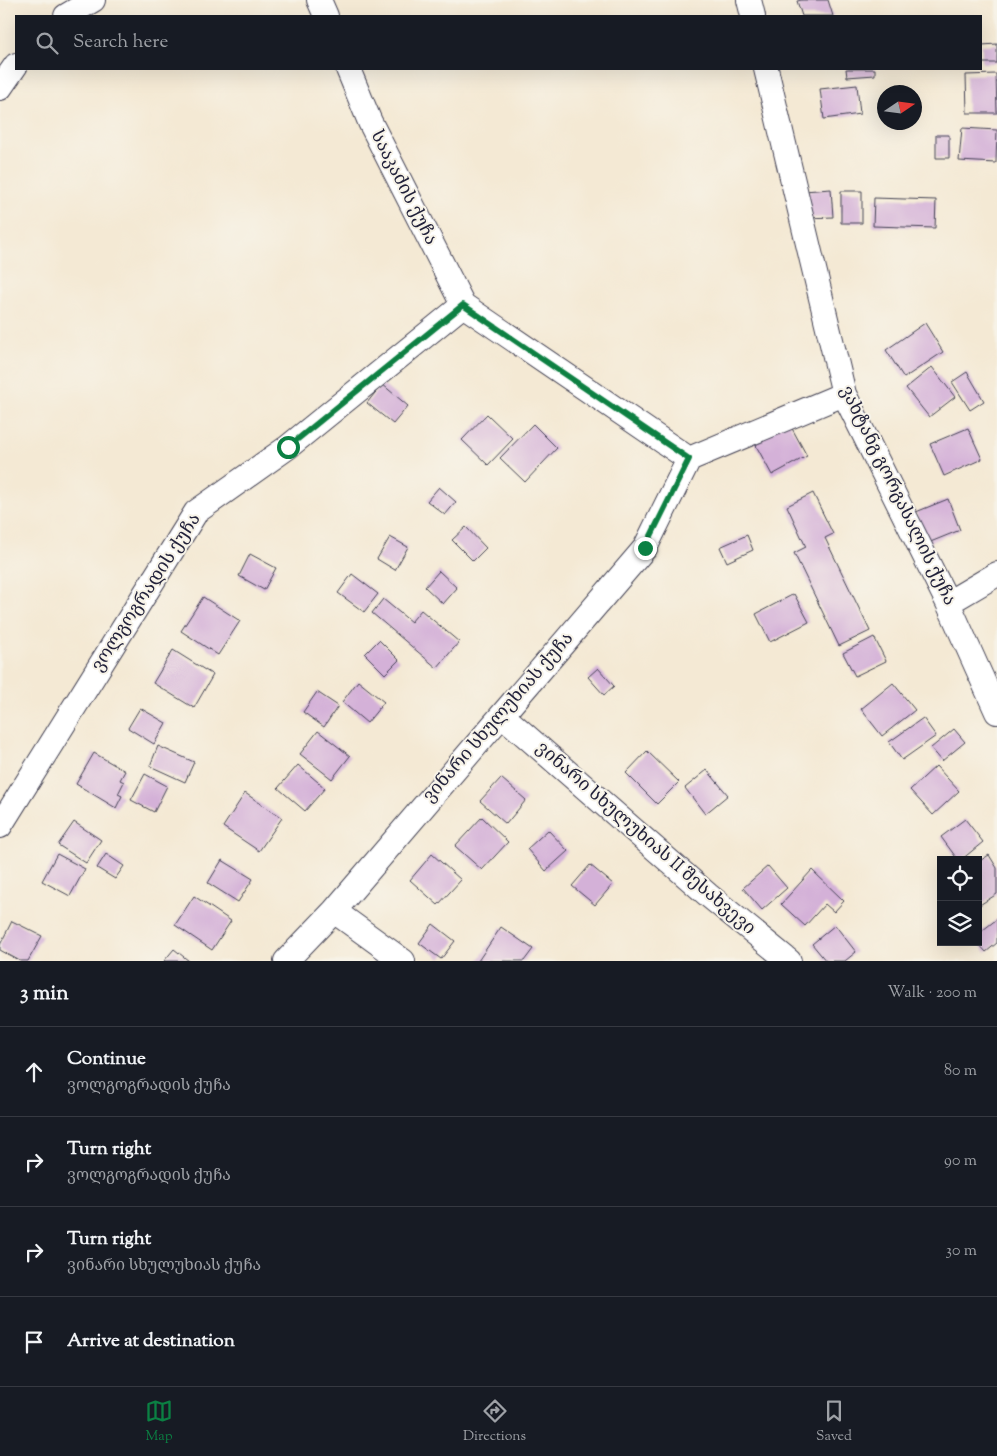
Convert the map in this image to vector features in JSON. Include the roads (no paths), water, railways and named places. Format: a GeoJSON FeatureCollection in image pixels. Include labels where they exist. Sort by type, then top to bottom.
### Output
{"type":"FeatureCollection","features":[{"type":"Feature","properties":{"kind":"street"},"geometry":{"type":"LineString","coordinates":[[68,15],[93,0]]}},
{"type":"Feature","properties":{"kind":"street"},"geometry":{"type":"LineString","coordinates":[[319,0],[326,15]]}},
{"type":"Feature","properties":{"kind":"street"},"geometry":{"type":"LineString","coordinates":[[749,0],[753,15]]}},
{"type":"Feature","properties":{"kind":"street"},"geometry":{"type":"LineString","coordinates":[[0,88],[15,66]]}},
{"type":"Feature","properties":{"kind":"street","name":"სააკაძის ქუჩა"},"geometry":{"type":"LineString","coordinates":[[348,70],[370,122],[463,305]]}},
{"type":"Feature","properties":{"kind":"street","name":"ვახტანგ გორგასალის ქუჩა"},"geometry":{"type":"LineString","coordinates":[[766,70],[844,394],[948,603],[997,712]]}},
{"type":"Feature","properties":{"kind":"street"},"geometry":{"type":"LineString","coordinates":[[463,305],[689,459],[844,394]]}},
{"type":"Feature","properties":{"kind":"street","name":"ვოლგოგრადის ქუჩა"},"geometry":{"type":"LineString","coordinates":[[0,826],[196,512],[288,447],[463,305]]}},
{"type":"Feature","properties":{"kind":"street","name":"ვინარი სხულუხიას ქუჩა"},"geometry":{"type":"LineString","coordinates":[[286,961],[334,911],[645,548],[689,459]]}},
{"type":"Feature","properties":{"kind":"street"},"geometry":{"type":"LineString","coordinates":[[948,603],[997,574]]}},
{"type":"Feature","properties":{"kind":"street","name":"ვინარი სხულუხიას II შესახვევი"},"geometry":{"type":"LineString","coordinates":[[502,715],[708,895],[789,961]]}},
{"type":"Feature","properties":{"kind":"street"},"geometry":{"type":"LineString","coordinates":[[334,911],[403,961]]}}]}
